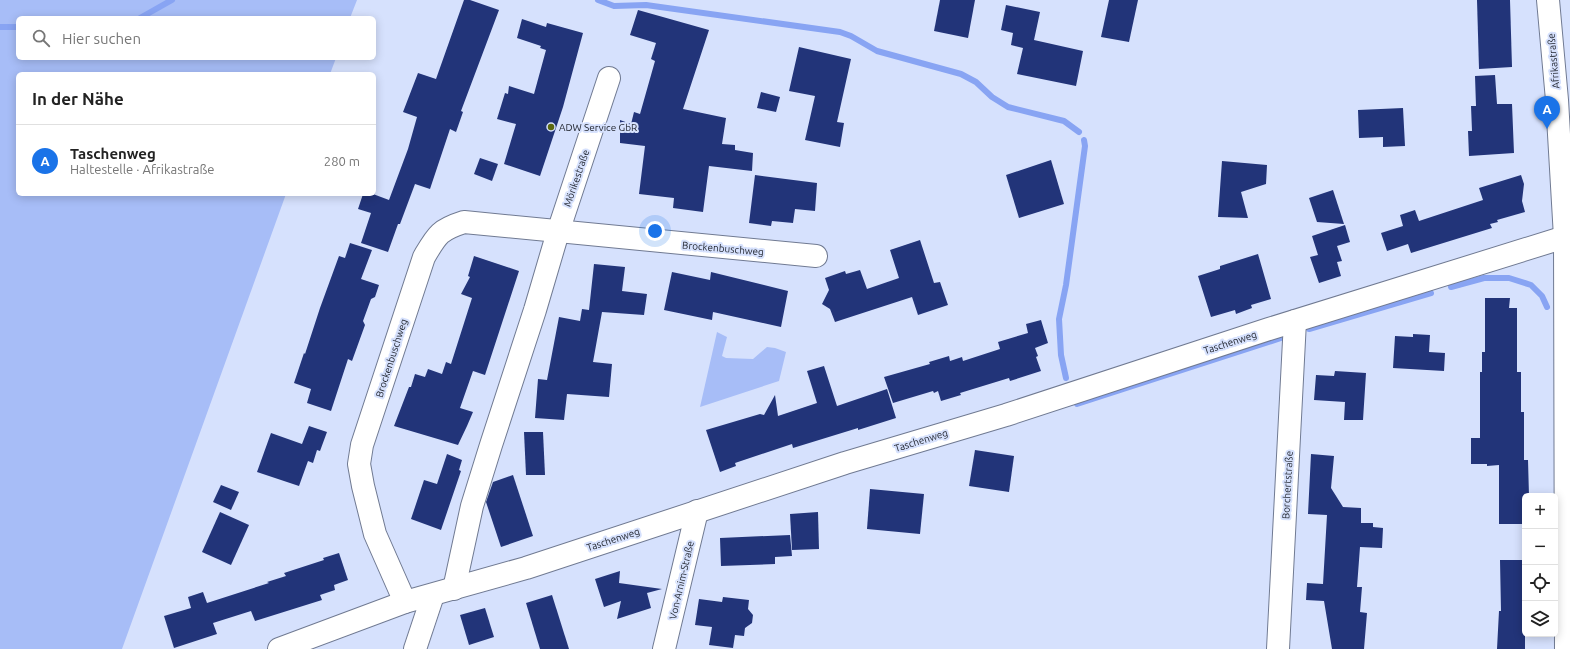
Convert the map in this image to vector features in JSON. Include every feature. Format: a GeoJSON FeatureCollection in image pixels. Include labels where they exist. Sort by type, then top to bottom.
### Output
{"type":"FeatureCollection","features":[{"type":"Feature","properties":{"kind":"street","name":"Afrikastraße"},"geometry":{"type":"LineString","coordinates":[[1548,0],[1557,100],[1565,237],[1566,649]]}},
{"type":"Feature","properties":{"kind":"street","name":"Mörikestraße"},"geometry":{"type":"LineString","coordinates":[[558,232],[609,78]]}},
{"type":"Feature","properties":{"kind":"street","name":"Brockenbuschweg"},"geometry":{"type":"LineString","coordinates":[[405,602],[375,534],[362,486],[359,464],[362,445],[424,257],[442,231],[450,226],[464,222],[816,256]]}},
{"type":"Feature","properties":{"kind":"street"},"geometry":{"type":"LineString","coordinates":[[415,649],[443,592],[535,310],[558,232]]}},
{"type":"Feature","properties":{"kind":"street","name":"Taschenweg"},"geometry":{"type":"LineString","coordinates":[[279,649],[405,602],[526,568],[845,463],[1006,415],[1269,329],[1565,237]]}},
{"type":"Feature","properties":{"kind":"street","name":"Borchertstraße"},"geometry":{"type":"LineString","coordinates":[[1278,649],[1295,322]]}},
{"type":"Feature","properties":{"kind":"street","name":"Von-Arnim-Straße"},"geometry":{"type":"LineString","coordinates":[[664,649],[697,511]]}},
{"type":"Feature","properties":{"kind":"shaded area"},"geometry":{"type":"Polygon","coordinates":[[[0,0],[357,0],[351,16],[16,16],[16,60],[335,60],[331,72],[16,72],[16,196],[285,196],[122,649],[0,649],[0,0]]]}},
{"type":"Feature","properties":{"kind":"shaded area"},"geometry":{"type":"Polygon","coordinates":[[[717,332],[727,337],[722,356],[726,358],[753,359],[767,347],[786,352],[779,381],[700,407],[717,332]]]}},
{"type":"Feature","properties":{"kind":"building"},"geometry":{"type":"Polygon","coordinates":[[[464,0],[470,0],[499,10],[461,111],[463,112],[456,132],[450,129],[430,189],[415,184],[388,252],[361,243],[371,213],[358,209],[362,196],[376,195],[389,200],[408,149],[417,117],[403,112],[418,73],[436,79],[464,0]]]}},
{"type":"Feature","properties":{"kind":"building"},"geometry":{"type":"Polygon","coordinates":[[[940,0],[975,0],[968,38],[934,31],[940,0]]]}},
{"type":"Feature","properties":{"kind":"building"},"geometry":{"type":"Polygon","coordinates":[[[1109,0],[1138,0],[1129,42],[1101,37],[1109,0]]]}},
{"type":"Feature","properties":{"kind":"building"},"geometry":{"type":"Polygon","coordinates":[[[1477,0],[1510,0],[1512,67],[1479,69],[1477,0]]]}},
{"type":"Feature","properties":{"kind":"building"},"geometry":{"type":"Polygon","coordinates":[[[1006,5],[1040,12],[1034,40],[1083,51],[1076,86],[1017,74],[1023,48],[1011,45],[1013,33],[1001,30],[1006,5]]]}},
{"type":"Feature","properties":{"kind":"building"},"geometry":{"type":"Polygon","coordinates":[[[638,10],[709,30],[683,109],[726,118],[722,144],[735,145],[735,150],[753,153],[752,171],[709,166],[703,212],[673,208],[674,198],[639,194],[645,146],[620,143],[620,120],[631,124],[634,112],[640,114],[655,61],[651,59],[656,43],[630,35],[638,10]]]}},
{"type":"Feature","properties":{"kind":"building"},"geometry":{"type":"Polygon","coordinates":[[[522,19],[546,27],[547,23],[583,33],[563,107],[540,176],[504,164],[516,124],[497,119],[505,93],[508,94],[509,86],[534,94],[546,50],[540,48],[541,46],[517,38],[522,19]]]}},
{"type":"Feature","properties":{"kind":"building"},"geometry":{"type":"Polygon","coordinates":[[[799,47],[851,59],[837,122],[844,123],[840,147],[805,140],[815,96],[789,91],[799,47]]]}},
{"type":"Feature","properties":{"kind":"building"},"geometry":{"type":"Polygon","coordinates":[[[1495,75],[1497,104],[1512,104],[1514,153],[1469,156],[1468,131],[1472,131],[1471,106],[1476,106],[1475,76],[1495,75]]]}},
{"type":"Feature","properties":{"kind":"building"},"geometry":{"type":"Polygon","coordinates":[[[761,92],[780,97],[776,112],[757,108],[761,92]]]}},
{"type":"Feature","properties":{"kind":"building"},"geometry":{"type":"Polygon","coordinates":[[[1403,108],[1405,146],[1383,147],[1383,137],[1359,138],[1358,110],[1403,108]]]}},
{"type":"Feature","properties":{"kind":"building"},"geometry":{"type":"Polygon","coordinates":[[[480,158],[498,164],[492,181],[474,174],[480,158]]]}},
{"type":"Feature","properties":{"kind":"building"},"geometry":{"type":"Polygon","coordinates":[[[1051,160],[1064,204],[1019,218],[1006,175],[1051,160]]]}},
{"type":"Feature","properties":{"kind":"building"},"geometry":{"type":"Polygon","coordinates":[[[1222,161],[1267,165],[1266,184],[1241,192],[1248,218],[1218,217],[1222,161]]]}},
{"type":"Feature","properties":{"kind":"building"},"geometry":{"type":"Polygon","coordinates":[[[755,175],[817,183],[815,211],[795,209],[793,223],[772,221],[771,226],[749,223],[755,175]]]}},
{"type":"Feature","properties":{"kind":"building"},"geometry":{"type":"Polygon","coordinates":[[[1521,175],[1524,184],[1522,201],[1525,212],[1497,220],[1498,222],[1490,224],[1492,228],[1411,253],[1408,244],[1387,251],[1381,233],[1403,226],[1400,215],[1415,210],[1419,221],[1483,200],[1479,188],[1521,175]]]}},
{"type":"Feature","properties":{"kind":"building"},"geometry":{"type":"Polygon","coordinates":[[[1333,190],[1344,224],[1317,222],[1309,198],[1333,190]]]}},
{"type":"Feature","properties":{"kind":"building"},"geometry":{"type":"Polygon","coordinates":[[[1345,225],[1350,242],[1337,246],[1342,261],[1337,262],[1341,276],[1319,283],[1310,257],[1318,255],[1312,236],[1345,225]]]}},
{"type":"Feature","properties":{"kind":"building"},"geometry":{"type":"Polygon","coordinates":[[[920,240],[934,283],[940,282],[948,305],[918,315],[912,297],[835,322],[830,309],[822,304],[829,290],[825,278],[845,271],[846,274],[860,270],[867,289],[899,278],[890,250],[920,240]]]}},
{"type":"Feature","properties":{"kind":"building"},"geometry":{"type":"Polygon","coordinates":[[[350,243],[372,250],[361,279],[379,285],[375,297],[371,299],[363,321],[365,325],[352,361],[348,359],[331,411],[307,403],[311,389],[294,383],[339,256],[345,258],[350,243]]]}},
{"type":"Feature","properties":{"kind":"building"},"geometry":{"type":"Polygon","coordinates":[[[1258,254],[1271,299],[1251,305],[1252,308],[1236,314],[1235,310],[1211,317],[1198,276],[1220,269],[1220,266],[1258,254]]]}},
{"type":"Feature","properties":{"kind":"building"},"geometry":{"type":"Polygon","coordinates":[[[474,256],[519,271],[485,375],[473,371],[460,408],[473,412],[458,445],[394,426],[415,374],[425,377],[428,369],[442,374],[446,362],[451,364],[472,298],[461,294],[470,277],[468,276],[474,256]]]}},
{"type":"Feature","properties":{"kind":"building"},"geometry":{"type":"Polygon","coordinates":[[[594,264],[625,267],[622,291],[647,294],[644,315],[602,312],[593,362],[612,364],[609,397],[567,394],[564,420],[535,418],[538,379],[547,380],[559,317],[580,321],[582,309],[589,310],[594,264]]]}},
{"type":"Feature","properties":{"kind":"building"},"geometry":{"type":"Polygon","coordinates":[[[672,272],[710,280],[711,272],[788,291],[781,327],[713,312],[712,320],[664,310],[672,272]]]}},
{"type":"Feature","properties":{"kind":"building"},"geometry":{"type":"Polygon","coordinates":[[[1485,298],[1510,298],[1509,308],[1517,308],[1517,372],[1521,372],[1521,412],[1524,412],[1524,460],[1528,460],[1529,493],[1522,493],[1522,524],[1499,524],[1499,465],[1487,466],[1487,464],[1471,464],[1471,438],[1480,438],[1480,372],[1482,372],[1482,352],[1485,352],[1485,298]]]}},
{"type":"Feature","properties":{"kind":"building"},"geometry":{"type":"Polygon","coordinates":[[[1041,320],[1048,343],[1035,348],[1038,356],[1036,357],[1041,371],[1010,381],[1009,378],[960,393],[961,395],[941,401],[938,391],[934,393],[933,391],[893,403],[884,377],[930,364],[929,362],[949,356],[950,361],[962,357],[963,361],[1000,349],[998,342],[1028,333],[1026,324],[1041,320]]]}},
{"type":"Feature","properties":{"kind":"building"},"geometry":{"type":"Polygon","coordinates":[[[1413,334],[1430,335],[1429,352],[1445,353],[1444,371],[1393,368],[1395,336],[1413,337],[1413,334]]]}},
{"type":"Feature","properties":{"kind":"building"},"geometry":{"type":"Polygon","coordinates":[[[824,366],[837,406],[887,389],[896,418],[793,448],[792,444],[735,463],[736,466],[720,472],[706,430],[760,414],[764,415],[775,395],[778,416],[817,403],[807,371],[824,366]]]}},
{"type":"Feature","properties":{"kind":"building"},"geometry":{"type":"Polygon","coordinates":[[[1335,371],[1366,373],[1363,420],[1344,420],[1345,402],[1314,400],[1316,375],[1334,376],[1335,371]]]}},
{"type":"Feature","properties":{"kind":"building"},"geometry":{"type":"Polygon","coordinates":[[[309,426],[327,432],[320,451],[317,450],[313,463],[308,461],[299,486],[257,472],[271,433],[302,444],[309,426]]]}},
{"type":"Feature","properties":{"kind":"building"},"geometry":{"type":"Polygon","coordinates":[[[524,432],[543,432],[545,475],[526,475],[524,432]]]}},
{"type":"Feature","properties":{"kind":"building"},"geometry":{"type":"Polygon","coordinates":[[[975,450],[1014,456],[1009,492],[969,486],[975,450]]]}},
{"type":"Feature","properties":{"kind":"building"},"geometry":{"type":"Polygon","coordinates":[[[447,454],[462,460],[459,470],[461,471],[441,530],[411,519],[424,480],[437,484],[447,454]]]}},
{"type":"Feature","properties":{"kind":"building"},"geometry":{"type":"Polygon","coordinates":[[[1311,454],[1334,456],[1331,488],[1343,507],[1361,508],[1361,523],[1373,523],[1373,527],[1383,528],[1382,548],[1360,547],[1357,587],[1362,587],[1360,612],[1367,613],[1364,649],[1332,649],[1324,601],[1306,600],[1307,583],[1323,584],[1327,515],[1308,514],[1311,454]]]}},
{"type":"Feature","properties":{"kind":"building"},"geometry":{"type":"Polygon","coordinates":[[[513,475],[533,536],[501,547],[486,502],[493,482],[513,475]]]}},
{"type":"Feature","properties":{"kind":"building"},"geometry":{"type":"Polygon","coordinates":[[[221,485],[239,492],[231,510],[213,502],[221,485]]]}},
{"type":"Feature","properties":{"kind":"building"},"geometry":{"type":"Polygon","coordinates":[[[870,489],[924,494],[920,534],[867,529],[870,489]]]}},
{"type":"Feature","properties":{"kind":"building"},"geometry":{"type":"Polygon","coordinates":[[[220,512],[249,525],[231,565],[202,552],[220,512]]]}},
{"type":"Feature","properties":{"kind":"building"},"geometry":{"type":"Polygon","coordinates":[[[818,512],[819,549],[792,550],[790,514],[818,512]]]}},
{"type":"Feature","properties":{"kind":"building"},"geometry":{"type":"Polygon","coordinates":[[[790,535],[792,556],[775,557],[775,564],[721,566],[720,538],[790,535]]]}},
{"type":"Feature","properties":{"kind":"building"},"geometry":{"type":"Polygon","coordinates":[[[339,553],[348,580],[334,585],[335,590],[320,595],[322,600],[255,621],[251,611],[213,623],[217,634],[174,648],[164,616],[191,608],[188,597],[203,592],[207,603],[269,583],[267,582],[286,576],[284,573],[324,560],[323,558],[339,553]]]}},
{"type":"Feature","properties":{"kind":"building"},"geometry":{"type":"Polygon","coordinates":[[[1500,560],[1522,560],[1522,637],[1525,637],[1525,649],[1497,649],[1499,611],[1501,611],[1500,560]]]}},
{"type":"Feature","properties":{"kind":"building"},"geometry":{"type":"Polygon","coordinates":[[[620,571],[619,583],[662,589],[647,593],[651,608],[617,619],[621,601],[604,607],[595,579],[620,571]]]}},
{"type":"Feature","properties":{"kind":"building"},"geometry":{"type":"Polygon","coordinates":[[[552,595],[569,649],[540,649],[526,603],[552,595]]]}},
{"type":"Feature","properties":{"kind":"building"},"geometry":{"type":"Polygon","coordinates":[[[723,597],[749,600],[748,609],[753,615],[752,623],[745,628],[744,636],[735,635],[733,648],[709,645],[712,627],[695,625],[699,599],[722,602],[723,597]]]}},
{"type":"Feature","properties":{"kind":"building"},"geometry":{"type":"Polygon","coordinates":[[[485,608],[494,637],[469,645],[460,615],[485,608]]]}},
{"type":"Feature","properties":{"kind":"waterway"},"geometry":{"type":"LineString","coordinates":[[144,16],[172,0]]}},
{"type":"Feature","properties":{"kind":"waterway"},"geometry":{"type":"LineString","coordinates":[[598,0],[614,6],[646,5],[840,32],[851,36],[877,51],[961,74],[976,82],[992,97],[1008,107],[1064,121],[1079,132]]}},
{"type":"Feature","properties":{"kind":"waterway"},"geometry":{"type":"LineString","coordinates":[[0,27],[16,27]]}},
{"type":"Feature","properties":{"kind":"waterway"},"geometry":{"type":"LineString","coordinates":[[1066,378],[1061,355],[1059,319],[1066,285],[1085,146],[1084,140]]}},
{"type":"Feature","properties":{"kind":"waterway"},"geometry":{"type":"LineString","coordinates":[[1451,287],[1484,278],[1509,278],[1531,285],[1542,296],[1547,307]]}},
{"type":"Feature","properties":{"kind":"waterway"},"geometry":{"type":"LineString","coordinates":[[1309,329],[1431,293]]}},
{"type":"Feature","properties":{"kind":"waterway"},"geometry":{"type":"LineString","coordinates":[[1077,404],[1284,337]]}},
{"type":"Feature","properties":{"kind":"place","name":"ADW Service GbR"},"geometry":{"type":"Point","coordinates":[551,127]}},
{"type":"Feature","properties":{"kind":"place","name":"Taschenweg"},"geometry":{"type":"Point","coordinates":[1547,129]}}]}
